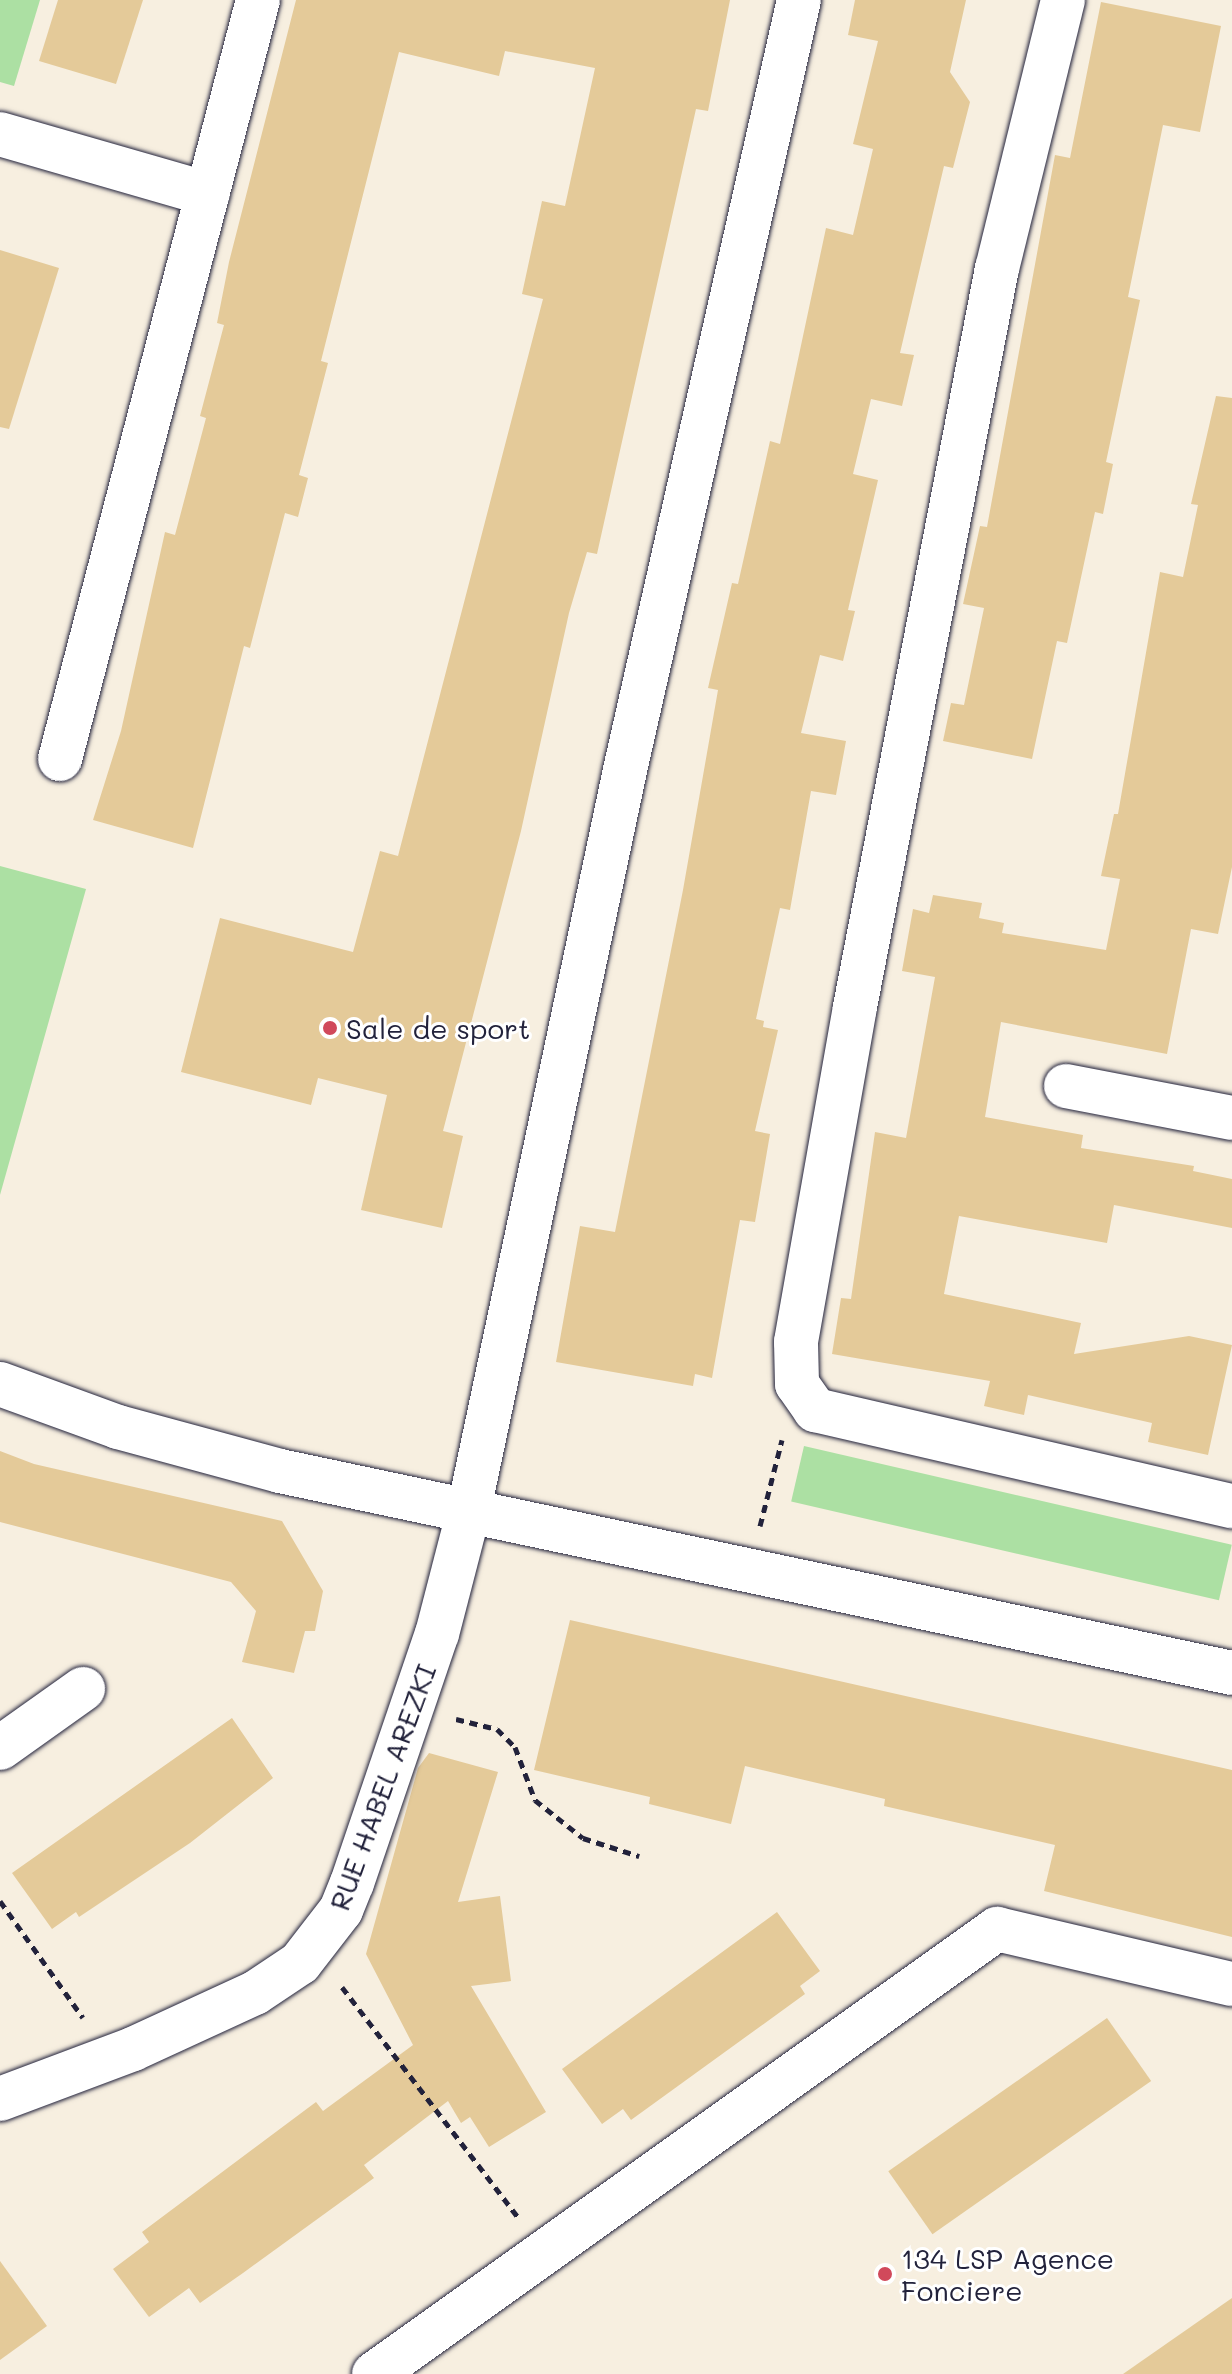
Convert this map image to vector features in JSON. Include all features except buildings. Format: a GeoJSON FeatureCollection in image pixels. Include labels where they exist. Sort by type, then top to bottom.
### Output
{"type":"FeatureCollection","features":[{"type":"Feature","properties":{"kind":"street"},"geometry":{"type":"LineString","coordinates":[[60,759],[258,0]]}},
{"type":"Feature","properties":{"kind":"street","name":"RUE HABEL AREZKI"},"geometry":{"type":"LineString","coordinates":[[0,2099],[111,2057],[255,1993],[300,1963],[341,1910],[412,1708],[468,1514],[622,786],[799,0]]}},
{"type":"Feature","properties":{"kind":"street"},"geometry":{"type":"LineString","coordinates":[[1063,0],[997,268],[855,1007],[796,1342],[797,1384],[815,1410],[1232,1506]]}},
{"type":"Feature","properties":{"kind":"street"},"geometry":{"type":"LineString","coordinates":[[0,134],[208,194]]}},
{"type":"Feature","properties":{"kind":"street"},"geometry":{"type":"LineString","coordinates":[[1066,1086],[1230,1106]]}},
{"type":"Feature","properties":{"kind":"street"},"geometry":{"type":"LineString","coordinates":[[0,1384],[118,1427],[468,1514],[1232,1673]]}},
{"type":"Feature","properties":{"kind":"street"},"geometry":{"type":"LineString","coordinates":[[0,1748],[83,1689]]}},
{"type":"Feature","properties":{"kind":"street"},"geometry":{"type":"LineString","coordinates":[[374,2374],[997,1929],[1232,1984]]}},
{"type":"Feature","properties":{"kind":"path"},"geometry":{"type":"LineString","coordinates":[[760,1527],[777,1446]]}},
{"type":"Feature","properties":{"kind":"path"},"geometry":{"type":"LineString","coordinates":[[412,1708],[497,1729],[515,1747],[535,1800],[583,1838],[639,1856]]}},
{"type":"Feature","properties":{"kind":"path"},"geometry":{"type":"LineString","coordinates":[[0,1901],[111,2057]]}},
{"type":"Feature","properties":{"kind":"path"},"geometry":{"type":"LineString","coordinates":[[313,1947],[545,2252]]}},
{"type":"Feature","properties":{"kind":"green space"},"geometry":{"type":"Polygon","coordinates":[[[0,0],[40,0],[14,86],[0,82],[0,0]]]}},
{"type":"Feature","properties":{"kind":"green space"},"geometry":{"type":"Polygon","coordinates":[[[0,866],[86,889],[0,1195],[0,866]]]}},
{"type":"Feature","properties":{"kind":"green space"},"geometry":{"type":"Polygon","coordinates":[[[804,1446],[1232,1545],[1219,1600],[791,1502],[804,1446]]]}},
{"type":"Feature","properties":{"kind":"place","name":"Sale de sport"},"geometry":{"type":"Point","coordinates":[330,1028]}},
{"type":"Feature","properties":{"kind":"place","name":"134 LSP Agence Fonciere"},"geometry":{"type":"Point","coordinates":[885,2274]}}]}
